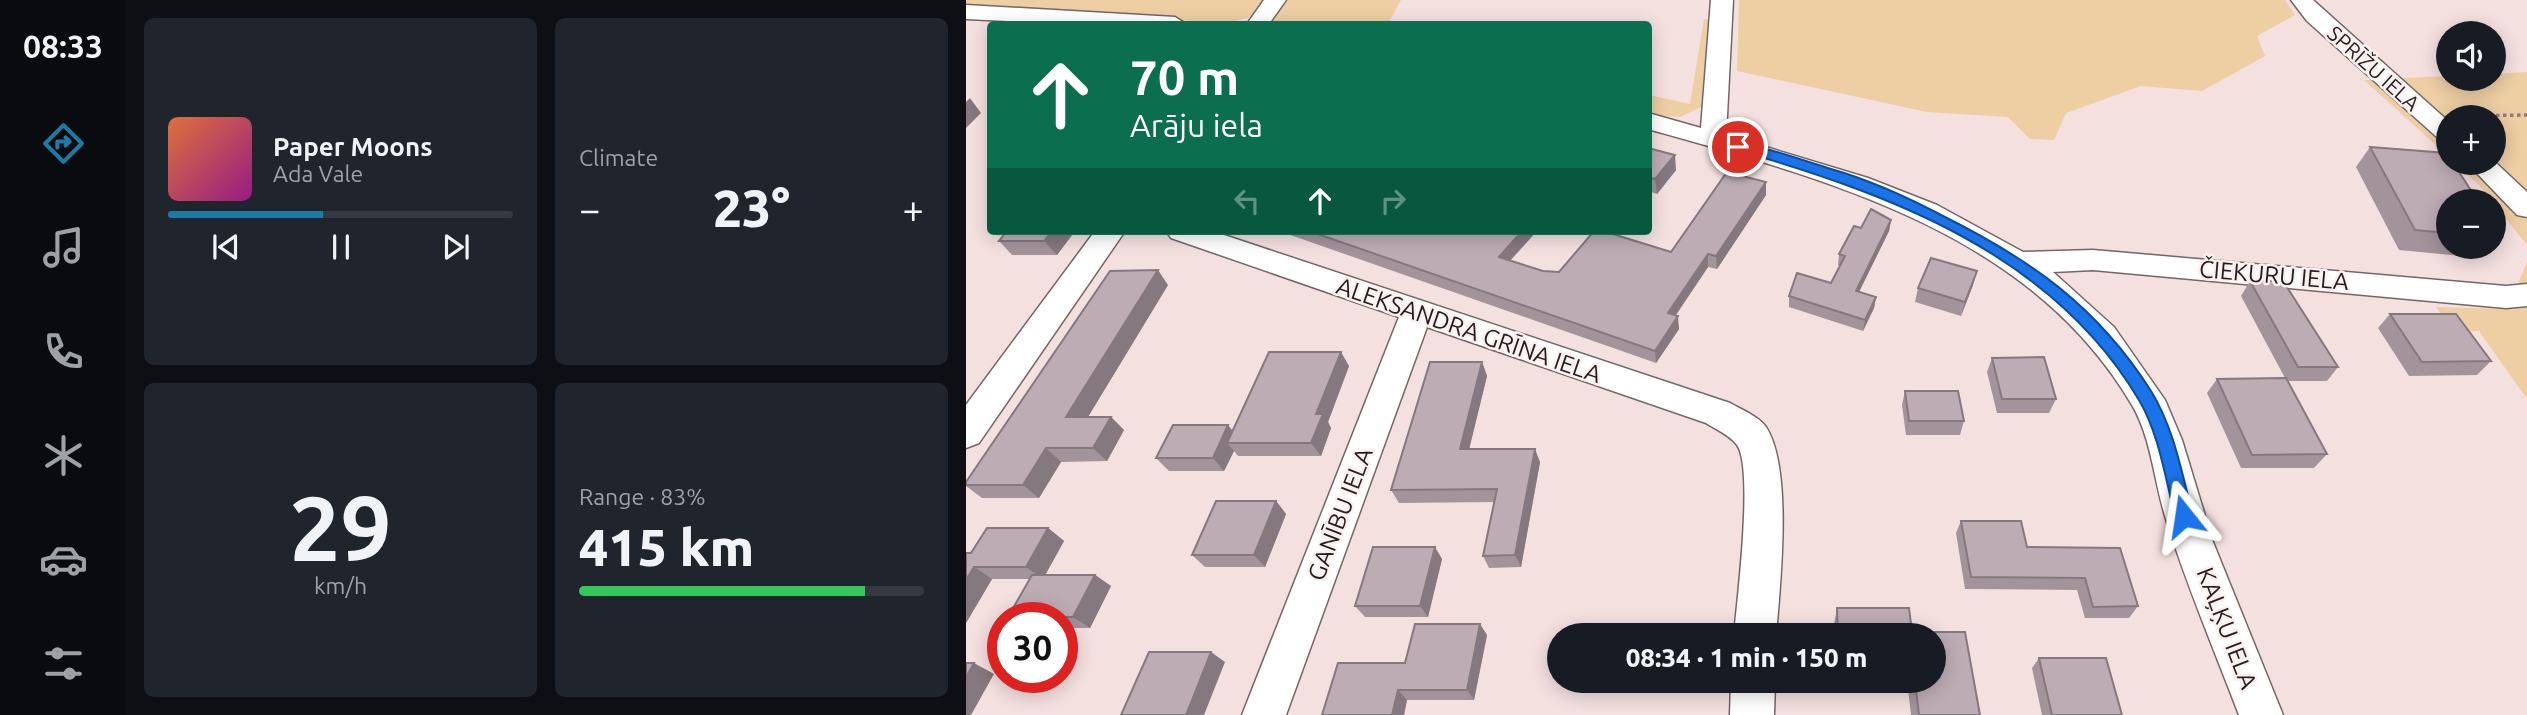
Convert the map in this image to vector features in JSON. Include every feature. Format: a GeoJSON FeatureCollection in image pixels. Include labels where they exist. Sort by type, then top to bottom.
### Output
{"type":"FeatureCollection","features":[{"type":"Feature","properties":{"kind":"street"},"geometry":{"type":"LineString","coordinates":[[1260,21],[1275,0]]}},
{"type":"Feature","properties":{"kind":"street"},"geometry":{"type":"LineString","coordinates":[[1713,139],[1722,0]]}},
{"type":"Feature","properties":{"kind":"street","name":"SPRĪŽU IELA"},"geometry":{"type":"LineString","coordinates":[[2302,0],[2315,16],[2436,124]]}},
{"type":"Feature","properties":{"kind":"street"},"geometry":{"type":"LineString","coordinates":[[966,12],[1123,21]]}},
{"type":"Feature","properties":{"kind":"street","name":"KAĻĶU IELA"},"geometry":{"type":"LineString","coordinates":[[1652,122],[1838,175],[1895,197],[1945,220],[2020,263],[2059,293],[2093,328],[2145,396],[2162,431],[2184,516],[2261,715]]}},
{"type":"Feature","properties":{"kind":"street"},"geometry":{"type":"LineString","coordinates":[[2493,175],[2527,208]]}},
{"type":"Feature","properties":{"kind":"street"},"geometry":{"type":"LineString","coordinates":[[966,433],[1107,235]]}},
{"type":"Feature","properties":{"kind":"street","name":"ALEKSANDRA GRĪNA IELA"},"geometry":{"type":"LineString","coordinates":[[1192,235],[1416,313],[1718,413],[1753,438],[1761,482],[1755,623]]}},
{"type":"Feature","properties":{"kind":"street","name":"ČIEKURU IELA"},"geometry":{"type":"LineString","coordinates":[[2020,263],[2093,260],[2506,297],[2527,295]]}},
{"type":"Feature","properties":{"kind":"street","name":"GANĪBU IELA"},"geometry":{"type":"LineString","coordinates":[[1264,715],[1416,313]]}},
{"type":"Feature","properties":{"kind":"street"},"geometry":{"type":"LineString","coordinates":[[1752,715],[1753,693]]}},
{"type":"Feature","properties":{"kind":"path"},"geometry":{"type":"LineString","coordinates":[[2428,117],[2527,115]]}},
{"type":"Feature","properties":{"kind":"shaded area"},"geometry":{"type":"Polygon","coordinates":[[[966,0],[1266,0],[1251,17],[1235,21],[1194,21],[966,7],[966,0]]]}},
{"type":"Feature","properties":{"kind":"shaded area"},"geometry":{"type":"Polygon","coordinates":[[[1285,0],[1401,0],[1390,21],[1274,21],[1273,18],[1285,0]]]}},
{"type":"Feature","properties":{"kind":"shaded area"},"geometry":{"type":"Polygon","coordinates":[[[1739,0],[2285,0],[2295,15],[2257,36],[2265,56],[2202,91],[2141,86],[2066,113],[2054,140],[2030,139],[2008,117],[1927,112],[1737,71],[1739,0]]]}},
{"type":"Feature","properties":{"kind":"shaded area"},"geometry":{"type":"Polygon","coordinates":[[[1704,19],[1714,20],[1703,106],[1680,117],[1652,115],[1652,96],[1690,104],[1704,19]]]}},
{"type":"Feature","properties":{"kind":"shaded area"},"geometry":{"type":"Polygon","coordinates":[[[2527,72],[2527,245],[2506,219],[2506,189],[2482,189],[2468,175],[2506,175],[2506,105],[2436,105],[2436,145],[2364,80],[2436,77],[2436,91],[2506,91],[2506,73],[2527,72]]]}},
{"type":"Feature","properties":{"kind":"shaded area"},"geometry":{"type":"Polygon","coordinates":[[[2527,262],[2527,399],[2479,331],[2454,331],[2436,307],[2508,309],[2527,262]]]}},
{"type":"Feature","properties":{"kind":"building"},"geometry":{"type":"Polygon","coordinates":[[[2370,147],[2436,152],[2436,175],[2461,175],[2470,189],[2436,189],[2436,232],[2415,230],[2370,147]]]}},
{"type":"Feature","properties":{"kind":"building"},"geometry":{"type":"Polygon","coordinates":[[[1652,149],[1675,155],[1655,179],[1652,178],[1652,149]]]}},
{"type":"Feature","properties":{"kind":"building"},"geometry":{"type":"Polygon","coordinates":[[[1727,172],[1766,182],[1716,256],[1708,254],[1668,313],[1678,316],[1655,351],[1321,235],[1518,235],[1499,257],[1543,271],[1559,272],[1591,235],[1616,235],[1671,252],[1727,172]]]}},
{"type":"Feature","properties":{"kind":"building"},"geometry":{"type":"Polygon","coordinates":[[[1871,209],[1891,220],[1856,291],[1876,297],[1865,320],[1789,296],[1797,273],[1831,283],[1845,256],[1839,254],[1854,226],[1861,228],[1871,209]]]}},
{"type":"Feature","properties":{"kind":"building"},"geometry":{"type":"Polygon","coordinates":[[[1004,235],[1049,235],[1044,241],[999,241],[1004,235]]]}},
{"type":"Feature","properties":{"kind":"building"},"geometry":{"type":"Polygon","coordinates":[[[1931,258],[1977,271],[1965,302],[1918,288],[1931,258]]]}},
{"type":"Feature","properties":{"kind":"building"},"geometry":{"type":"Polygon","coordinates":[[[1158,270],[1066,417],[1111,417],[1093,448],[1046,448],[1023,485],[966,485],[1110,271],[1158,270]]]}},
{"type":"Feature","properties":{"kind":"building"},"geometry":{"type":"Polygon","coordinates":[[[2250,281],[2283,281],[2338,367],[2298,367],[2250,281]]]}},
{"type":"Feature","properties":{"kind":"building"},"geometry":{"type":"Polygon","coordinates":[[[2390,314],[2456,314],[2491,361],[2422,362],[2390,314]]]}},
{"type":"Feature","properties":{"kind":"building"},"geometry":{"type":"Polygon","coordinates":[[[1269,352],[1341,352],[1316,414],[1323,414],[1311,443],[1227,443],[1269,352]]]}},
{"type":"Feature","properties":{"kind":"building"},"geometry":{"type":"Polygon","coordinates":[[[2044,357],[2056,399],[2002,399],[1992,358],[2044,357]]]}},
{"type":"Feature","properties":{"kind":"building"},"geometry":{"type":"Polygon","coordinates":[[[1430,362],[1482,362],[1460,449],[1535,449],[1515,555],[1483,556],[1497,489],[1391,490],[1430,362]]]}},
{"type":"Feature","properties":{"kind":"building"},"geometry":{"type":"Polygon","coordinates":[[[2286,378],[2327,454],[2252,455],[2217,379],[2286,378]]]}},
{"type":"Feature","properties":{"kind":"building"},"geometry":{"type":"Polygon","coordinates":[[[1905,391],[1958,391],[1964,421],[1909,421],[1905,391]]]}},
{"type":"Feature","properties":{"kind":"building"},"geometry":{"type":"Polygon","coordinates":[[[1173,425],[1228,425],[1213,458],[1156,458],[1173,425]]]}},
{"type":"Feature","properties":{"kind":"building"},"geometry":{"type":"Polygon","coordinates":[[[1216,501],[1276,501],[1254,555],[1192,555],[1216,501]]]}},
{"type":"Feature","properties":{"kind":"building"},"geometry":{"type":"Polygon","coordinates":[[[1961,521],[2021,521],[2027,547],[2120,548],[2138,606],[2093,607],[2085,578],[1971,577],[1961,521]]]}},
{"type":"Feature","properties":{"kind":"building"},"geometry":{"type":"Polygon","coordinates":[[[987,528],[1048,528],[1026,567],[974,567],[966,580],[966,553],[971,553],[987,528]]]}},
{"type":"Feature","properties":{"kind":"building"},"geometry":{"type":"Polygon","coordinates":[[[1373,547],[1435,547],[1420,606],[1355,606],[1373,547]]]}},
{"type":"Feature","properties":{"kind":"building"},"geometry":{"type":"Polygon","coordinates":[[[1032,575],[1095,575],[1078,607],[1078,602],[1017,602],[1032,575]]]}},
{"type":"Feature","properties":{"kind":"building"},"geometry":{"type":"Polygon","coordinates":[[[1837,608],[1909,608],[1911,623],[1838,623],[1837,608]]]}},
{"type":"Feature","properties":{"kind":"building"},"geometry":{"type":"Polygon","coordinates":[[[1415,624],[1480,624],[1467,690],[1398,690],[1392,715],[1322,715],[1338,663],[1405,663],[1415,624]]]}},
{"type":"Feature","properties":{"kind":"building"},"geometry":{"type":"Polygon","coordinates":[[[1946,632],[1965,632],[1980,715],[1919,715],[1916,693],[1946,693],[1946,632]]]}},
{"type":"Feature","properties":{"kind":"building"},"geometry":{"type":"Polygon","coordinates":[[[1149,652],[1211,652],[1186,715],[1121,715],[1149,652]]]}},
{"type":"Feature","properties":{"kind":"building"},"geometry":{"type":"Polygon","coordinates":[[[2039,658],[2106,658],[2122,715],[2052,715],[2039,658]]]}},
{"type":"Feature","properties":{"kind":"building"},"geometry":{"type":"Polygon","coordinates":[[[966,663],[974,663],[966,677],[966,663]]]}},
{"type":"Feature","properties":{"kind":"route"},"geometry":{"type":"LineString","coordinates":[[1738,147],[1838,175],[1895,197],[1989,244],[2020,263],[2059,293],[2124,365],[2145,396],[2162,431],[2184,516]]}}]}
